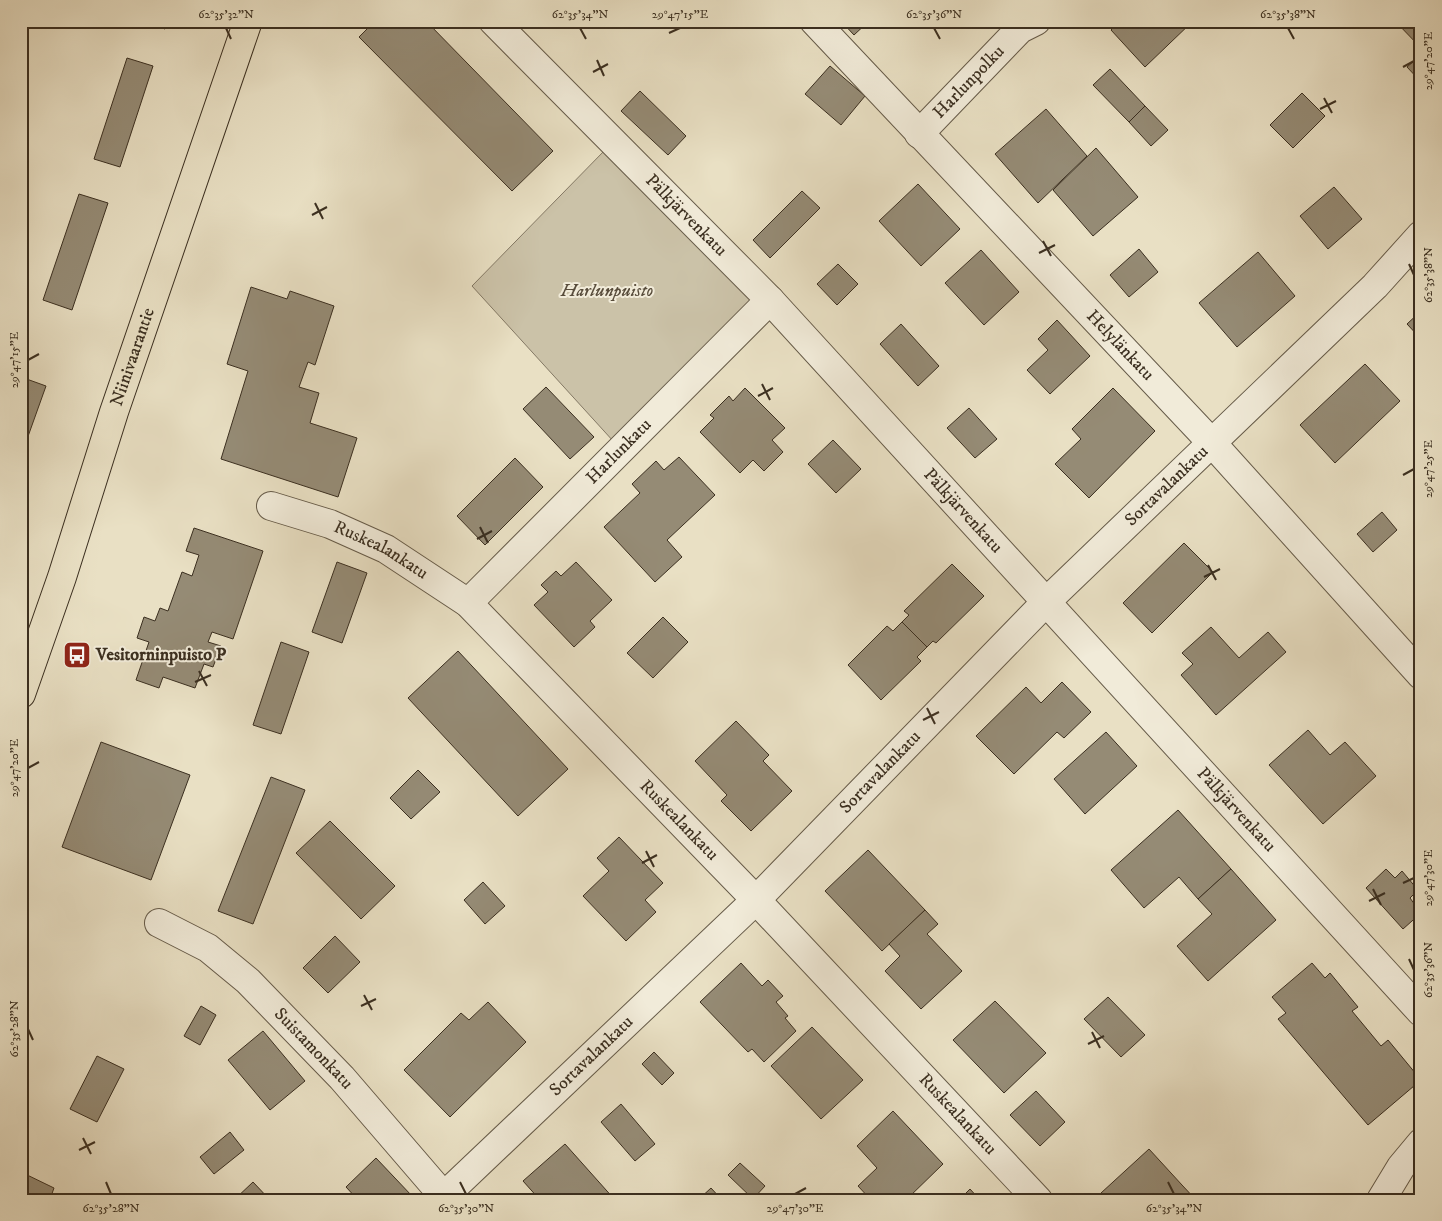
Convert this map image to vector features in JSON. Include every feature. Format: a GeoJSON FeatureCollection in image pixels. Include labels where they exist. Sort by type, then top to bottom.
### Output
{"type":"FeatureCollection","features":[{"type":"Feature","properties":{"kind":"main road","name":"Niinivaarantie"},"geometry":{"type":"LineString","coordinates":[[21,694],[62,577],[114,412],[248,21]]}},
{"type":"Feature","properties":{"kind":"street","name":"Pälkjärvenkatu"},"geometry":{"type":"LineString","coordinates":[[493,21],[770,300],[1421,1012]]}},
{"type":"Feature","properties":{"kind":"street","name":"Helylänkatu"},"geometry":{"type":"LineString","coordinates":[[814,21],[1212,443],[1421,675]]}},
{"type":"Feature","properties":{"kind":"street","name":"Harlunpolku"},"geometry":{"type":"LineString","coordinates":[[919,134],[1024,24]]}},
{"type":"Feature","properties":{"kind":"street","name":"Sortavalankatu"},"geometry":{"type":"LineString","coordinates":[[444,1199],[756,900],[1046,602],[1375,286],[1421,235]]}},
{"type":"Feature","properties":{"kind":"street","name":"Harlunkatu"},"geometry":{"type":"LineString","coordinates":[[468,603],[770,300]]}},
{"type":"Feature","properties":{"kind":"street","name":"Ruskealankatu"},"geometry":{"type":"LineString","coordinates":[[271,506],[330,524],[386,549],[468,603],[756,900],[1038,1200]]}},
{"type":"Feature","properties":{"kind":"street","name":"Suistamonkatu"},"geometry":{"type":"LineString","coordinates":[[159,923],[208,948],[248,980],[342,1078],[444,1199]]}},
{"type":"Feature","properties":{"kind":"street"},"geometry":{"type":"LineString","coordinates":[[1381,1200],[1401,1168],[1421,1143]]}},
{"type":"Feature","properties":{"kind":"green space","name":"Harlunpuisto"},"geometry":{"type":"Polygon","coordinates":[[[605,150],[753,302],[614,442],[472,286],[605,150]]]}},
{"type":"Feature","properties":{"kind":"building"},"geometry":{"type":"Polygon","coordinates":[[[141,21],[167,21],[165,29],[141,21]]]}},
{"type":"Feature","properties":{"kind":"building"},"geometry":{"type":"Polygon","coordinates":[[[375,21],[426,21],[553,151],[512,191],[359,37],[375,21]]]}},
{"type":"Feature","properties":{"kind":"building"},"geometry":{"type":"Polygon","coordinates":[[[841,21],[869,21],[854,35],[841,21]]]}},
{"type":"Feature","properties":{"kind":"building"},"geometry":{"type":"Polygon","coordinates":[[[1120,21],[1193,21],[1145,67],[1111,30],[1120,21]]]}},
{"type":"Feature","properties":{"kind":"building"},"geometry":{"type":"Polygon","coordinates":[[[1395,21],[1421,21],[1421,48],[1395,21]]]}},
{"type":"Feature","properties":{"kind":"building"},"geometry":{"type":"Polygon","coordinates":[[[1421,55],[1421,82],[1407,67],[1421,55]]]}},
{"type":"Feature","properties":{"kind":"building"},"geometry":{"type":"Polygon","coordinates":[[[127,58],[153,66],[120,167],[94,159],[127,58]]]}},
{"type":"Feature","properties":{"kind":"building"},"geometry":{"type":"Polygon","coordinates":[[[830,66],[865,96],[841,125],[805,94],[830,66]]]}},
{"type":"Feature","properties":{"kind":"building"},"geometry":{"type":"Polygon","coordinates":[[[1110,69],[1145,106],[1129,122],[1093,85],[1110,69]]]}},
{"type":"Feature","properties":{"kind":"building"},"geometry":{"type":"Polygon","coordinates":[[[640,91],[686,136],[668,155],[621,111],[640,91]]]}},
{"type":"Feature","properties":{"kind":"building"},"geometry":{"type":"Polygon","coordinates":[[[1302,93],[1325,116],[1293,148],[1270,125],[1302,93]]]}},
{"type":"Feature","properties":{"kind":"building"},"geometry":{"type":"Polygon","coordinates":[[[1145,106],[1168,130],[1151,146],[1129,122],[1145,106]]]}},
{"type":"Feature","properties":{"kind":"building"},"geometry":{"type":"Polygon","coordinates":[[[1046,109],[1087,156],[1038,203],[995,154],[1046,109]]]}},
{"type":"Feature","properties":{"kind":"building"},"geometry":{"type":"Polygon","coordinates":[[[1096,148],[1138,197],[1093,236],[1053,190],[1096,148]]]}},
{"type":"Feature","properties":{"kind":"building"},"geometry":{"type":"Polygon","coordinates":[[[918,184],[960,229],[921,266],[879,221],[918,184]]]}},
{"type":"Feature","properties":{"kind":"building"},"geometry":{"type":"Polygon","coordinates":[[[1334,187],[1362,219],[1328,249],[1300,216],[1334,187]]]}},
{"type":"Feature","properties":{"kind":"building"},"geometry":{"type":"Polygon","coordinates":[[[802,191],[820,208],[770,258],[753,240],[802,191]]]}},
{"type":"Feature","properties":{"kind":"building"},"geometry":{"type":"Polygon","coordinates":[[[79,194],[108,203],[72,310],[43,300],[79,194]]]}},
{"type":"Feature","properties":{"kind":"building"},"geometry":{"type":"Polygon","coordinates":[[[1139,249],[1158,272],[1129,297],[1110,275],[1139,249]]]}},
{"type":"Feature","properties":{"kind":"building"},"geometry":{"type":"Polygon","coordinates":[[[981,250],[1019,292],[984,325],[945,283],[981,250]]]}},
{"type":"Feature","properties":{"kind":"building"},"geometry":{"type":"Polygon","coordinates":[[[1258,252],[1295,296],[1237,347],[1199,303],[1258,252]]]}},
{"type":"Feature","properties":{"kind":"building"},"geometry":{"type":"Polygon","coordinates":[[[838,264],[858,284],[837,305],[817,284],[838,264]]]}},
{"type":"Feature","properties":{"kind":"building"},"geometry":{"type":"Polygon","coordinates":[[[251,287],[287,299],[290,291],[334,306],[315,365],[308,362],[299,387],[319,393],[310,423],[357,438],[338,497],[221,459],[248,371],[227,364],[251,287]]]}},
{"type":"Feature","properties":{"kind":"building"},"geometry":{"type":"Polygon","coordinates":[[[1421,311],[1421,339],[1407,324],[1421,311]]]}},
{"type":"Feature","properties":{"kind":"building"},"geometry":{"type":"Polygon","coordinates":[[[1057,320],[1090,356],[1050,394],[1027,370],[1048,350],[1038,339],[1057,320]]]}},
{"type":"Feature","properties":{"kind":"building"},"geometry":{"type":"Polygon","coordinates":[[[901,324],[939,366],[918,386],[880,344],[901,324]]]}},
{"type":"Feature","properties":{"kind":"building"},"geometry":{"type":"Polygon","coordinates":[[[1365,364],[1400,401],[1335,463],[1300,425],[1365,364]]]}},
{"type":"Feature","properties":{"kind":"building"},"geometry":{"type":"Polygon","coordinates":[[[21,377],[46,386],[21,456],[21,377]]]}},
{"type":"Feature","properties":{"kind":"building"},"geometry":{"type":"Polygon","coordinates":[[[546,387],[594,437],[570,459],[523,409],[546,387]]]}},
{"type":"Feature","properties":{"kind":"building"},"geometry":{"type":"Polygon","coordinates":[[[745,388],[785,428],[772,440],[783,452],[764,471],[753,460],[740,473],[700,432],[714,418],[710,415],[729,396],[733,401],[745,388]]]}},
{"type":"Feature","properties":{"kind":"building"},"geometry":{"type":"Polygon","coordinates":[[[1113,388],[1155,431],[1089,498],[1055,464],[1081,439],[1072,429],[1113,388]]]}},
{"type":"Feature","properties":{"kind":"building"},"geometry":{"type":"Polygon","coordinates":[[[969,408],[997,439],[975,458],[947,428],[969,408]]]}},
{"type":"Feature","properties":{"kind":"building"},"geometry":{"type":"Polygon","coordinates":[[[833,440],[861,469],[836,493],[808,464],[833,440]]]}},
{"type":"Feature","properties":{"kind":"building"},"geometry":{"type":"Polygon","coordinates":[[[679,457],[715,495],[667,540],[682,557],[655,582],[604,527],[640,493],[632,484],[656,461],[664,470],[679,457]]]}},
{"type":"Feature","properties":{"kind":"building"},"geometry":{"type":"Polygon","coordinates":[[[515,458],[543,487],[485,545],[457,516],[515,458]]]}},
{"type":"Feature","properties":{"kind":"building"},"geometry":{"type":"Polygon","coordinates":[[[1382,512],[1397,530],[1373,552],[1357,534],[1382,512]]]}},
{"type":"Feature","properties":{"kind":"building"},"geometry":{"type":"Polygon","coordinates":[[[194,528],[263,551],[233,639],[212,632],[208,642],[221,646],[213,667],[204,664],[195,688],[163,677],[159,688],[136,680],[149,642],[137,638],[144,617],[155,621],[160,608],[168,611],[182,572],[192,576],[199,555],[186,551],[194,528]]]}},
{"type":"Feature","properties":{"kind":"building"},"geometry":{"type":"Polygon","coordinates":[[[1184,543],[1213,572],[1152,633],[1123,603],[1184,543]]]}},
{"type":"Feature","properties":{"kind":"building"},"geometry":{"type":"Polygon","coordinates":[[[337,562],[367,573],[342,643],[312,632],[337,562]]]}},
{"type":"Feature","properties":{"kind":"building"},"geometry":{"type":"Polygon","coordinates":[[[576,562],[612,600],[590,621],[595,627],[574,647],[534,605],[548,592],[541,585],[556,571],[561,576],[576,562]]]}},
{"type":"Feature","properties":{"kind":"building"},"geometry":{"type":"Polygon","coordinates":[[[952,564],[984,596],[936,643],[933,641],[927,647],[902,622],[909,615],[904,611],[952,564]]]}},
{"type":"Feature","properties":{"kind":"building"},"geometry":{"type":"Polygon","coordinates":[[[663,617],[688,642],[653,678],[627,653],[663,617]]]}},
{"type":"Feature","properties":{"kind":"building"},"geometry":{"type":"Polygon","coordinates":[[[902,622],[927,647],[917,657],[921,661],[881,700],[848,665],[887,626],[893,631],[902,622]]]}},
{"type":"Feature","properties":{"kind":"building"},"geometry":{"type":"Polygon","coordinates":[[[1211,627],[1239,658],[1268,632],[1286,652],[1216,715],[1181,675],[1193,664],[1182,653],[1211,627]]]}},
{"type":"Feature","properties":{"kind":"building"},"geometry":{"type":"Polygon","coordinates":[[[281,642],[309,652],[281,734],[253,725],[281,642]]]}},
{"type":"Feature","properties":{"kind":"building"},"geometry":{"type":"Polygon","coordinates":[[[458,651],[568,769],[518,816],[408,698],[458,651]]]}},
{"type":"Feature","properties":{"kind":"building"},"geometry":{"type":"Polygon","coordinates":[[[1062,682],[1091,712],[1064,738],[1057,732],[1014,774],[976,736],[1026,687],[1041,703],[1062,682]]]}},
{"type":"Feature","properties":{"kind":"building"},"geometry":{"type":"Polygon","coordinates":[[[736,721],[769,755],[763,761],[792,791],[751,831],[721,801],[727,795],[695,761],[736,721]]]}},
{"type":"Feature","properties":{"kind":"building"},"geometry":{"type":"Polygon","coordinates":[[[1308,730],[1330,755],[1345,742],[1376,776],[1323,824],[1269,765],[1308,730]]]}},
{"type":"Feature","properties":{"kind":"building"},"geometry":{"type":"Polygon","coordinates":[[[1106,732],[1137,766],[1085,814],[1054,779],[1106,732]]]}},
{"type":"Feature","properties":{"kind":"building"},"geometry":{"type":"Polygon","coordinates":[[[101,742],[190,775],[151,880],[62,847],[101,742]]]}},
{"type":"Feature","properties":{"kind":"building"},"geometry":{"type":"Polygon","coordinates":[[[418,770],[440,792],[411,819],[390,798],[418,770]]]}},
{"type":"Feature","properties":{"kind":"building"},"geometry":{"type":"Polygon","coordinates":[[[271,777],[305,790],[253,924],[218,911],[271,777]]]}},
{"type":"Feature","properties":{"kind":"building"},"geometry":{"type":"Polygon","coordinates":[[[1178,810],[1231,869],[1198,899],[1179,877],[1144,908],[1111,870],[1178,810]]]}},
{"type":"Feature","properties":{"kind":"building"},"geometry":{"type":"Polygon","coordinates":[[[330,821],[395,886],[361,919],[296,853],[330,821]]]}},
{"type":"Feature","properties":{"kind":"building"},"geometry":{"type":"Polygon","coordinates":[[[619,837],[663,883],[645,900],[656,912],[626,941],[583,896],[609,871],[597,858],[619,837]]]}},
{"type":"Feature","properties":{"kind":"building"},"geometry":{"type":"Polygon","coordinates":[[[868,850],[925,910],[882,951],[825,891],[868,850]]]}},
{"type":"Feature","properties":{"kind":"building"},"geometry":{"type":"Polygon","coordinates":[[[1231,869],[1276,920],[1208,981],[1177,946],[1212,914],[1198,899],[1231,869]]]}},
{"type":"Feature","properties":{"kind":"building"},"geometry":{"type":"Polygon","coordinates":[[[1386,869],[1395,878],[1402,871],[1418,890],[1410,898],[1421,913],[1403,929],[1366,888],[1386,869]]]}},
{"type":"Feature","properties":{"kind":"building"},"geometry":{"type":"Polygon","coordinates":[[[483,882],[505,906],[485,924],[464,900],[483,882]]]}},
{"type":"Feature","properties":{"kind":"building"},"geometry":{"type":"Polygon","coordinates":[[[925,910],[938,924],[927,934],[962,971],[921,1009],[885,971],[900,956],[889,944],[925,910]]]}},
{"type":"Feature","properties":{"kind":"building"},"geometry":{"type":"Polygon","coordinates":[[[335,936],[360,962],[328,993],[303,968],[335,936]]]}},
{"type":"Feature","properties":{"kind":"building"},"geometry":{"type":"Polygon","coordinates":[[[741,963],[762,986],[768,980],[783,996],[776,1002],[788,1016],[785,1018],[796,1031],[764,1062],[752,1049],[748,1052],[700,1002],[741,963]]]}},
{"type":"Feature","properties":{"kind":"building"},"geometry":{"type":"Polygon","coordinates":[[[1312,963],[1325,978],[1330,973],[1358,1007],[1352,1011],[1381,1046],[1388,1040],[1421,1080],[1368,1125],[1278,1019],[1286,1013],[1272,997],[1312,963]]]}},
{"type":"Feature","properties":{"kind":"building"},"geometry":{"type":"Polygon","coordinates":[[[1108,997],[1145,1035],[1121,1057],[1084,1019],[1108,997]]]}},
{"type":"Feature","properties":{"kind":"building"},"geometry":{"type":"Polygon","coordinates":[[[995,1001],[1046,1053],[1004,1093],[953,1040],[995,1001]]]}},
{"type":"Feature","properties":{"kind":"building"},"geometry":{"type":"Polygon","coordinates":[[[488,1002],[526,1042],[450,1117],[404,1070],[461,1013],[469,1020],[488,1002]]]}},
{"type":"Feature","properties":{"kind":"building"},"geometry":{"type":"Polygon","coordinates":[[[201,1006],[216,1015],[200,1045],[184,1036],[201,1006]]]}},
{"type":"Feature","properties":{"kind":"building"},"geometry":{"type":"Polygon","coordinates":[[[812,1027],[863,1080],[821,1119],[771,1066],[812,1027]]]}},
{"type":"Feature","properties":{"kind":"building"},"geometry":{"type":"Polygon","coordinates":[[[263,1031],[305,1081],[270,1110],[228,1060],[263,1031]]]}},
{"type":"Feature","properties":{"kind":"building"},"geometry":{"type":"Polygon","coordinates":[[[654,1052],[674,1073],[662,1085],[642,1064],[654,1052]]]}},
{"type":"Feature","properties":{"kind":"building"},"geometry":{"type":"Polygon","coordinates":[[[97,1056],[124,1069],[97,1122],[70,1109],[97,1056]]]}},
{"type":"Feature","properties":{"kind":"building"},"geometry":{"type":"Polygon","coordinates":[[[1036,1091],[1065,1122],[1040,1146],[1010,1115],[1036,1091]]]}},
{"type":"Feature","properties":{"kind":"building"},"geometry":{"type":"Polygon","coordinates":[[[621,1104],[655,1144],[635,1161],[601,1122],[621,1104]]]}},
{"type":"Feature","properties":{"kind":"building"},"geometry":{"type":"Polygon","coordinates":[[[893,1111],[943,1164],[906,1200],[871,1200],[858,1186],[877,1168],[857,1146],[893,1111]]]}},
{"type":"Feature","properties":{"kind":"building"},"geometry":{"type":"Polygon","coordinates":[[[230,1132],[244,1150],[214,1174],[200,1157],[230,1132]]]}},
{"type":"Feature","properties":{"kind":"building"},"geometry":{"type":"Polygon","coordinates":[[[565,1144],[615,1200],[540,1200],[523,1181],[565,1144]]]}},
{"type":"Feature","properties":{"kind":"building"},"geometry":{"type":"Polygon","coordinates":[[[1149,1149],[1196,1200],[1107,1200],[1101,1193],[1149,1149]]]}},
{"type":"Feature","properties":{"kind":"building"},"geometry":{"type":"Polygon","coordinates":[[[376,1158],[412,1196],[409,1200],[358,1200],[346,1187],[376,1158]]]}},
{"type":"Feature","properties":{"kind":"building"},"geometry":{"type":"Polygon","coordinates":[[[740,1163],[765,1186],[753,1199],[728,1175],[740,1163]]]}},
{"type":"Feature","properties":{"kind":"building"},"geometry":{"type":"Polygon","coordinates":[[[21,1172],[54,1188],[50,1199],[52,1200],[21,1200],[21,1172]]]}},
{"type":"Feature","properties":{"kind":"building"},"geometry":{"type":"Polygon","coordinates":[[[253,1182],[270,1200],[234,1200],[253,1182]]]}},
{"type":"Feature","properties":{"kind":"building"},"geometry":{"type":"Polygon","coordinates":[[[711,1188],[722,1200],[698,1200],[711,1188]]]}},
{"type":"Feature","properties":{"kind":"building"},"geometry":{"type":"Polygon","coordinates":[[[970,1189],[980,1200],[959,1200],[970,1189]]]}},
{"type":"Feature","properties":{"kind":"place","name":"Vesitorninpuisto P"},"geometry":{"type":"Point","coordinates":[77,655]}}]}
